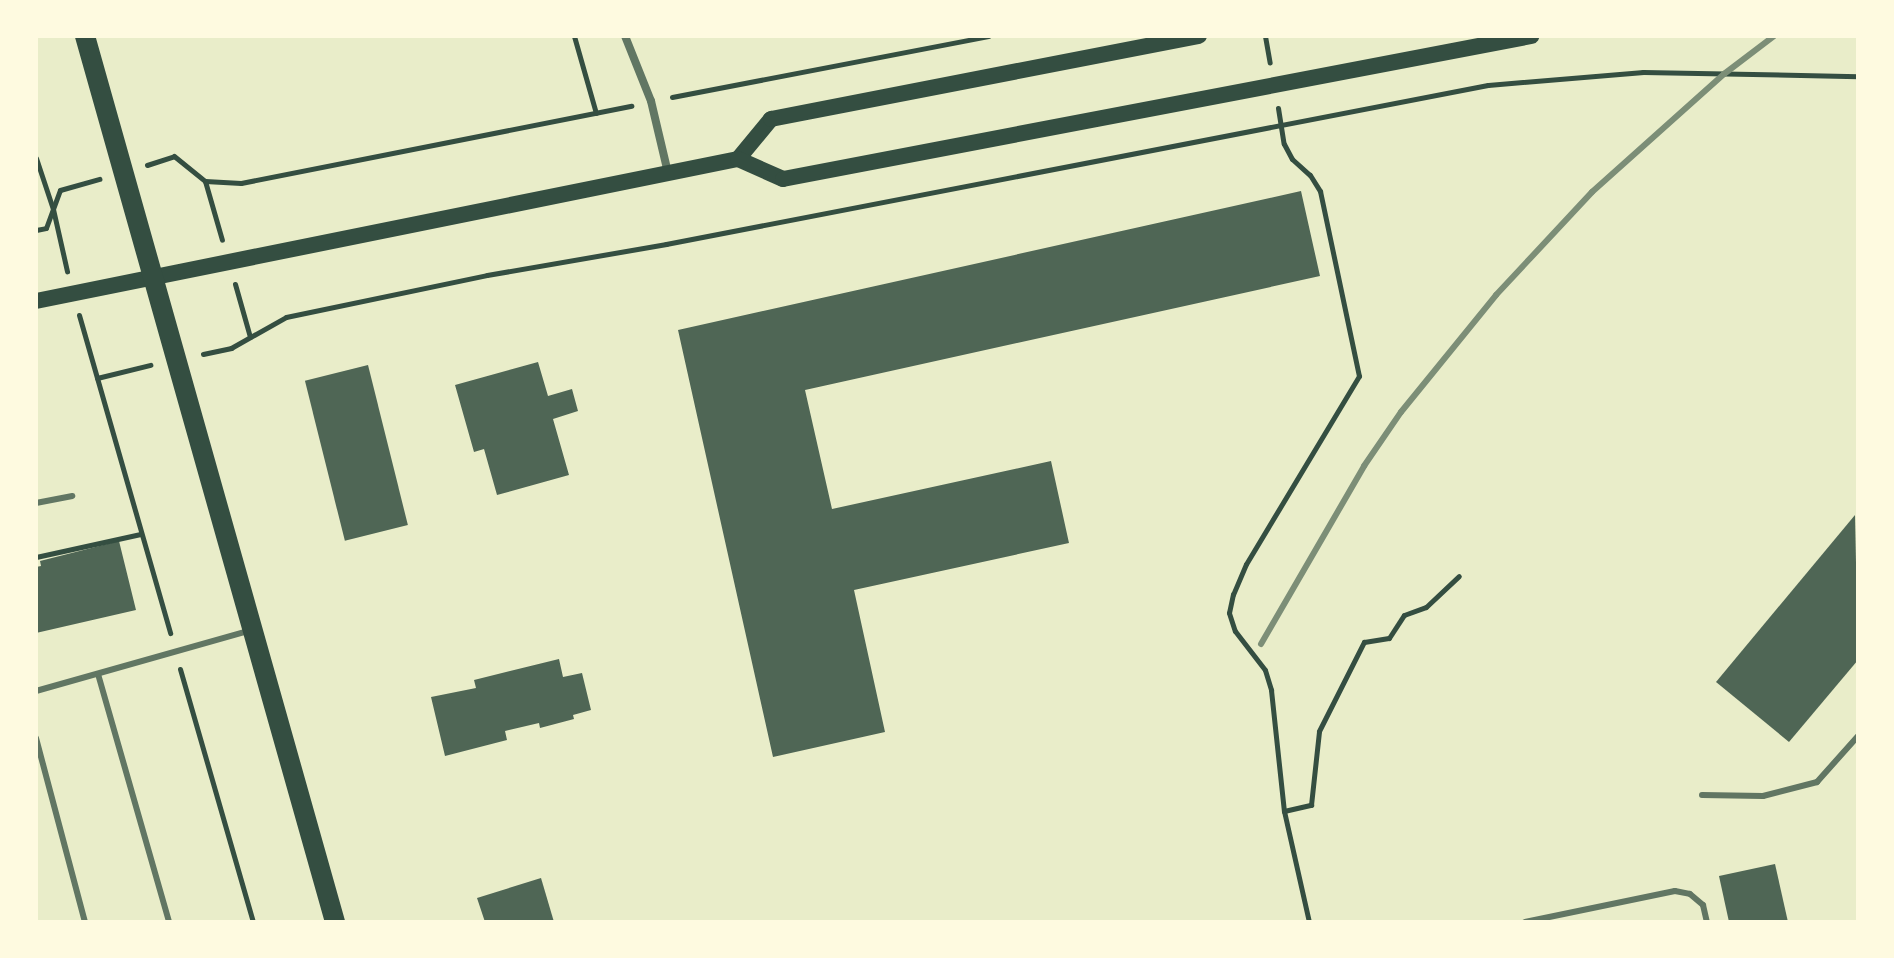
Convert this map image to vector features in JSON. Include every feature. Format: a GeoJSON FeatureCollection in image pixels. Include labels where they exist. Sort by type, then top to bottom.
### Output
{"type":"FeatureCollection","features":[{"type":"Feature","properties":{"kind":"main road"},"geometry":{"type":"LineString","coordinates":[[85,36],[335,922]]}},
{"type":"Feature","properties":{"kind":"main road"},"geometry":{"type":"LineString","coordinates":[[738,159],[771,119],[1199,36]]}},
{"type":"Feature","properties":{"kind":"main road"},"geometry":{"type":"LineString","coordinates":[[36,301],[738,159],[783,179],[1531,36]]}},
{"type":"Feature","properties":{"kind":"street"},"geometry":{"type":"LineString","coordinates":[[625,36],[651,101],[668,173]]}},
{"type":"Feature","properties":{"kind":"lane"},"geometry":{"type":"LineString","coordinates":[[36,503],[72,496]]}},
{"type":"Feature","properties":{"kind":"lane"},"geometry":{"type":"LineString","coordinates":[[36,691],[252,630]]}},
{"type":"Feature","properties":{"kind":"lane"},"geometry":{"type":"LineString","coordinates":[[98,674],[169,922]]}},
{"type":"Feature","properties":{"kind":"lane"},"geometry":{"type":"LineString","coordinates":[[1702,795],[1763,796],[1817,782],[1858,736]]}},
{"type":"Feature","properties":{"kind":"lane"},"geometry":{"type":"LineString","coordinates":[[36,738],[85,922]]}},
{"type":"Feature","properties":{"kind":"lane"},"geometry":{"type":"LineString","coordinates":[[1525,922],[1675,891],[1690,894],[1703,905],[1707,922]]}},
{"type":"Feature","properties":{"kind":"path"},"geometry":{"type":"LineString","coordinates":[[574,36],[596,113]]}},
{"type":"Feature","properties":{"kind":"path"},"geometry":{"type":"LineString","coordinates":[[163,160],[174,156],[205,181],[222,184],[264,179],[988,36]]}},
{"type":"Feature","properties":{"kind":"path"},"geometry":{"type":"LineString","coordinates":[[1265,36],[1281,125],[1292,159],[1310,175],[1320,191],[1359,376],[1246,564],[1229,613],[1235,631],[1265,670],[1271,690],[1284,811],[1309,922]]}},
{"type":"Feature","properties":{"kind":"path"},"geometry":{"type":"LineString","coordinates":[[231,348],[286,317],[513,270],[666,244],[1488,85],[1568,75],[1643,72],[1858,76]]}},
{"type":"Feature","properties":{"kind":"path"},"geometry":{"type":"LineString","coordinates":[[36,158],[53,209],[58,236]]}},
{"type":"Feature","properties":{"kind":"path"},"geometry":{"type":"LineString","coordinates":[[205,181],[211,203]]}},
{"type":"Feature","properties":{"kind":"path"},"geometry":{"type":"LineString","coordinates":[[36,230],[46,228],[60,190],[74,186]]}},
{"type":"Feature","properties":{"kind":"path"},"geometry":{"type":"LineString","coordinates":[[245,319],[250,337]]}},
{"type":"Feature","properties":{"kind":"path"},"geometry":{"type":"LineString","coordinates":[[86,341],[97,378],[129,370]]}},
{"type":"Feature","properties":{"kind":"path"},"geometry":{"type":"LineString","coordinates":[[36,557],[141,534]]}},
{"type":"Feature","properties":{"kind":"path"},"geometry":{"type":"LineString","coordinates":[[1284,811],[1311,805],[1319,731],[1364,642],[1389,638],[1404,615],[1426,607],[1459,576]]}},
{"type":"Feature","properties":{"kind":"building"},"geometry":{"type":"Polygon","coordinates":[[[1301,191],[1320,276],[805,390],[832,509],[1051,461],[1069,543],[854,590],[885,732],[773,757],[678,330],[1301,191]]]}},
{"type":"Feature","properties":{"kind":"building"},"geometry":{"type":"Polygon","coordinates":[[[538,362],[548,396],[572,389],[578,411],[553,419],[569,475],[497,495],[484,449],[474,452],[455,385],[538,362]]]}},
{"type":"Feature","properties":{"kind":"building"},"geometry":{"type":"Polygon","coordinates":[[[368,365],[408,525],[345,541],[305,381],[368,365]]]}},
{"type":"Feature","properties":{"kind":"building"},"geometry":{"type":"Polygon","coordinates":[[[1855,515],[1858,660],[1789,742],[1716,682],[1855,515]]]}},
{"type":"Feature","properties":{"kind":"building"},"geometry":{"type":"Polygon","coordinates":[[[119,541],[136,610],[36,633],[36,567],[41,566],[40,561],[119,541]]]}},
{"type":"Feature","properties":{"kind":"building"},"geometry":{"type":"Polygon","coordinates":[[[559,659],[563,677],[582,673],[591,710],[573,715],[574,719],[540,728],[539,723],[505,731],[507,740],[445,756],[431,697],[476,688],[474,680],[559,659]]]}},
{"type":"Feature","properties":{"kind":"building"},"geometry":{"type":"Polygon","coordinates":[[[1775,864],[1788,922],[1729,922],[1719,876],[1775,864]]]}},
{"type":"Feature","properties":{"kind":"building"},"geometry":{"type":"Polygon","coordinates":[[[541,878],[554,922],[485,922],[477,898],[541,878]]]}},
{"type":"Feature","properties":{"kind":"railway"},"geometry":{"type":"LineString","coordinates":[[1261,644],[1364,466],[1401,412],[1496,295],[1592,192],[1724,74],[1774,36]]}}]}
